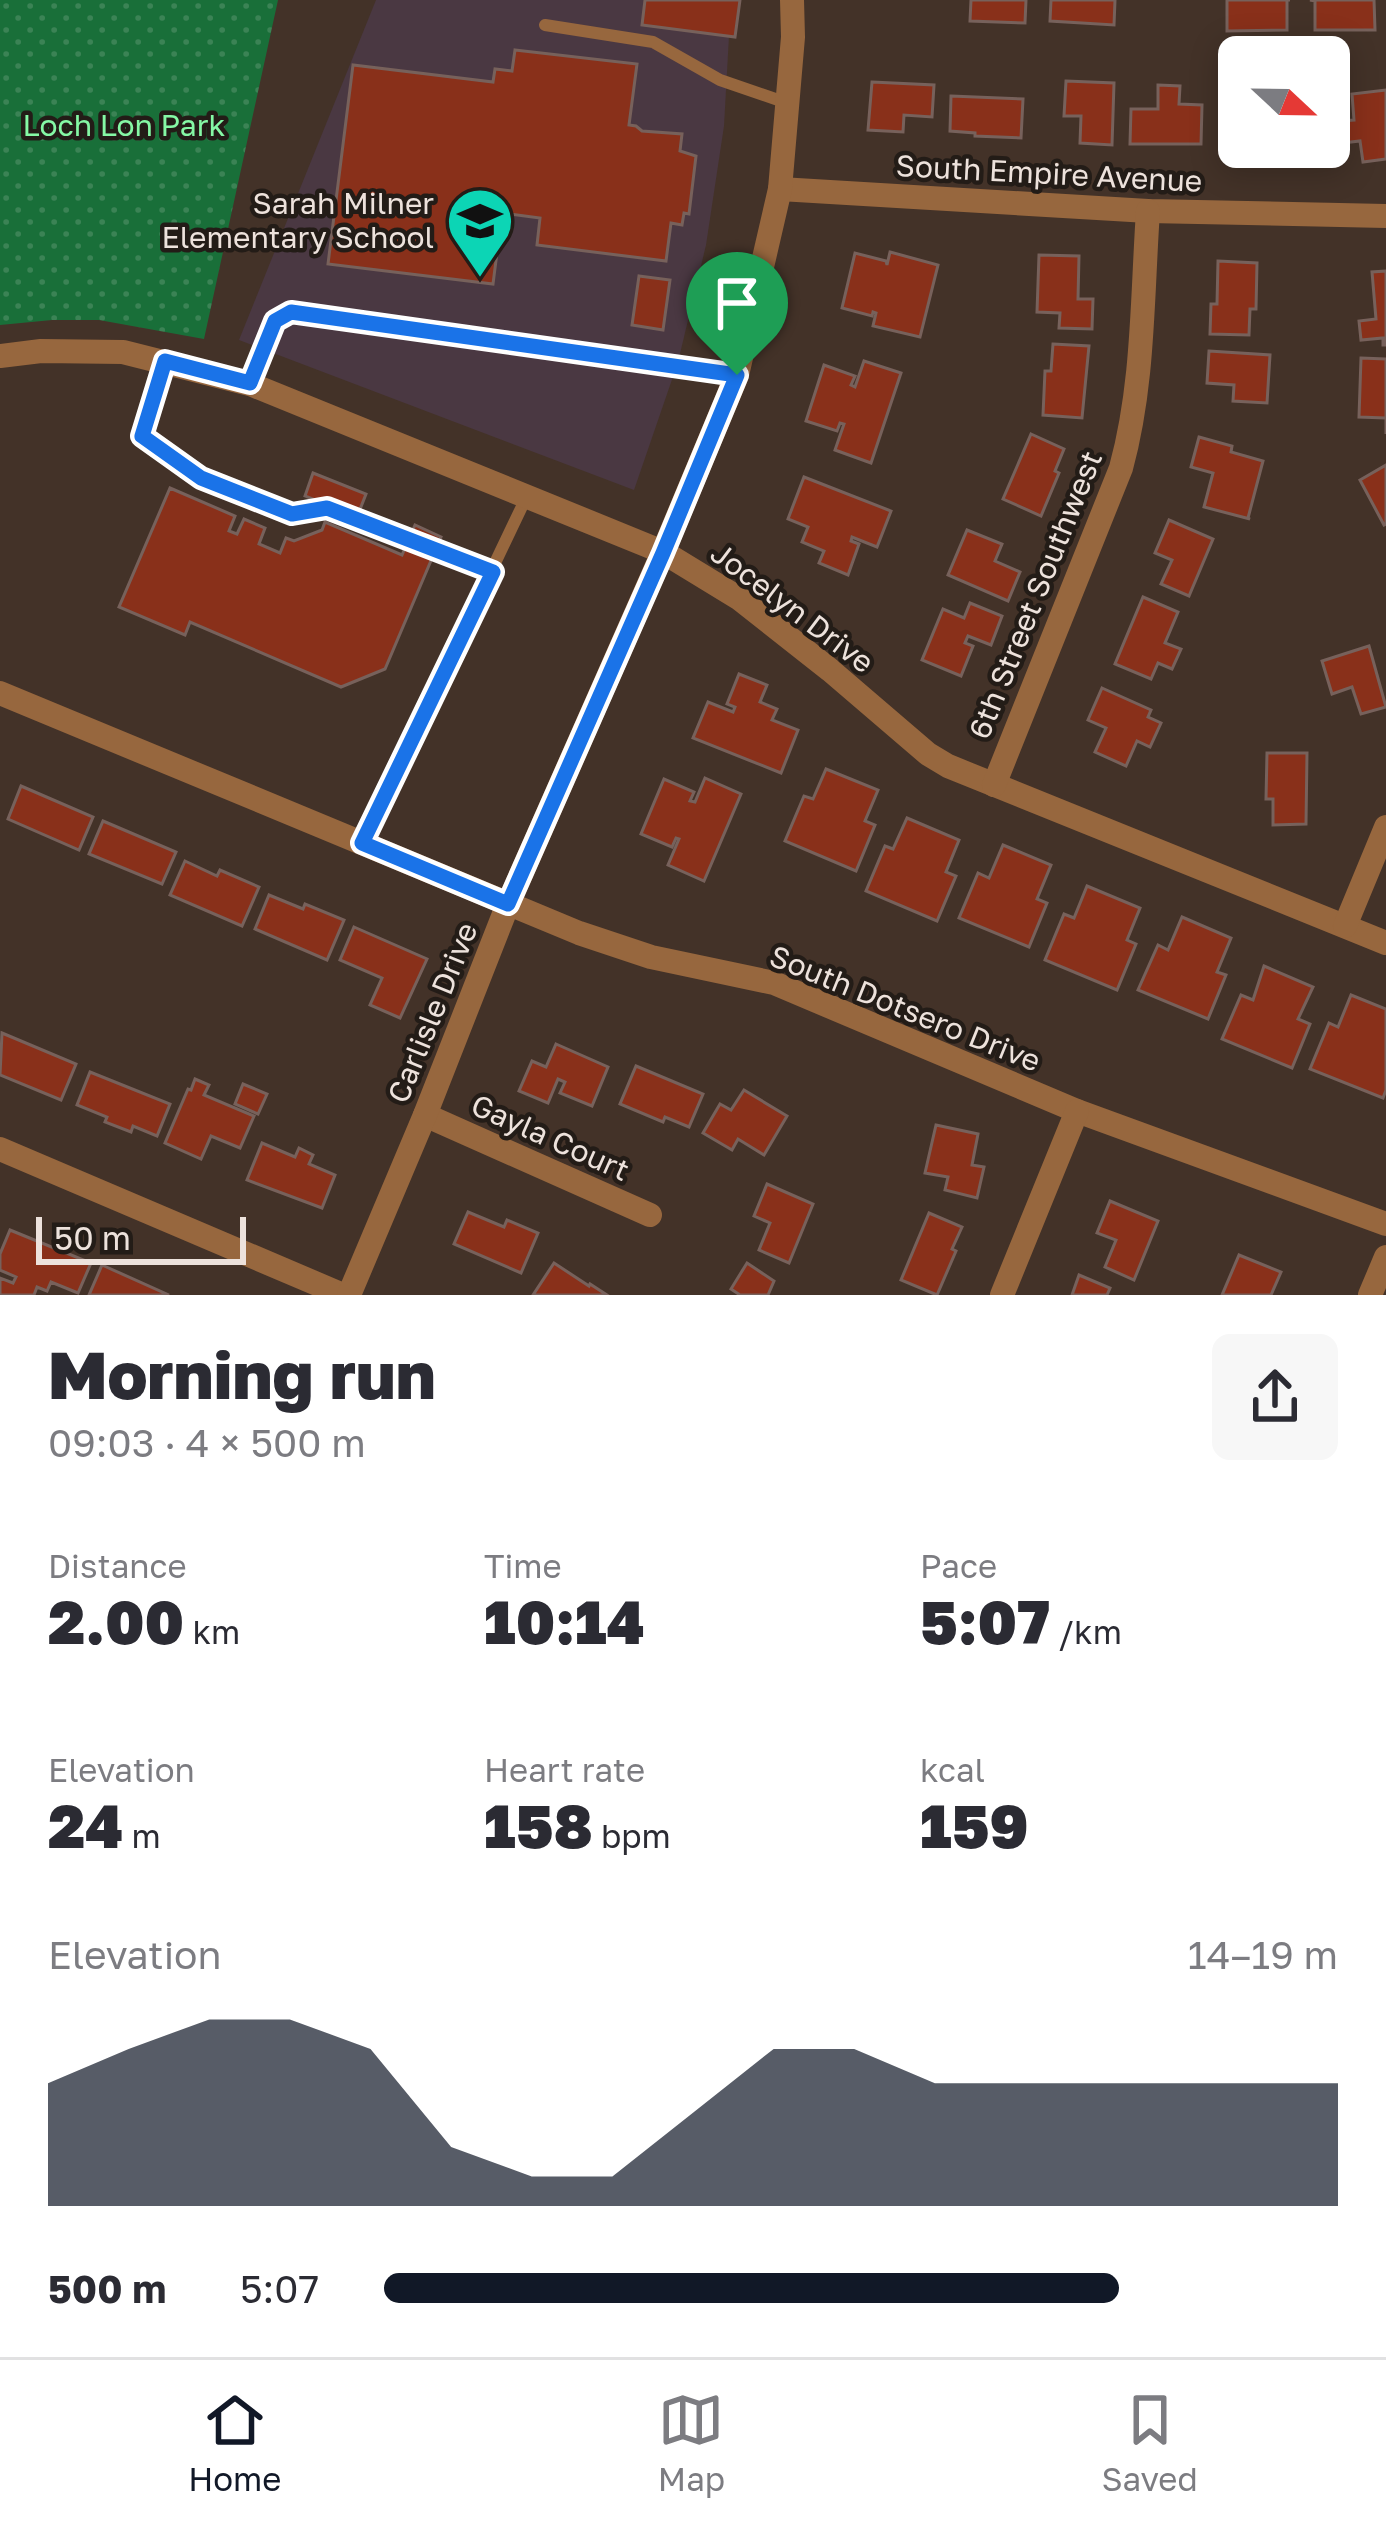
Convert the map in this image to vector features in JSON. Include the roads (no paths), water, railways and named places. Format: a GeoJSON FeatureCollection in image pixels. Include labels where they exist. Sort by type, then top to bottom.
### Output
{"type":"FeatureCollection","features":[{"type":"Feature","properties":{"kind":"street","name":"Carlisle Drive"},"geometry":{"type":"LineString","coordinates":[[346,1295],[425,1115],[508,904],[737,375],[780,190],[792,0]]}},
{"type":"Feature","properties":{"kind":"street","name":"South Empire Avenue"},"geometry":{"type":"LineString","coordinates":[[780,190],[1148,211],[1386,216]]}},
{"type":"Feature","properties":{"kind":"street","name":"6th Street Southwest"},"geometry":{"type":"LineString","coordinates":[[994,785],[1127,447],[1138,380],[1148,211]]}},
{"type":"Feature","properties":{"kind":"street","name":"Jocelyn Drive"},"geometry":{"type":"LineString","coordinates":[[0,356],[122,352],[250,383],[663,553],[740,599],[928,754],[1386,943]]}},
{"type":"Feature","properties":{"kind":"street","name":"South Dotsero Drive"},"geometry":{"type":"LineString","coordinates":[[0,693],[579,933],[651,957],[774,983],[1077,1112],[1386,1224]]}},
{"type":"Feature","properties":{"kind":"street"},"geometry":{"type":"LineString","coordinates":[[1346,926],[1386,827]]}},
{"type":"Feature","properties":{"kind":"street"},"geometry":{"type":"LineString","coordinates":[[1002,1295],[1077,1112]]}},
{"type":"Feature","properties":{"kind":"street","name":"Gayla Court"},"geometry":{"type":"LineString","coordinates":[[425,1115],[650,1215]]}},
{"type":"Feature","properties":{"kind":"street"},"geometry":{"type":"LineString","coordinates":[[0,1149],[346,1295]]}},
{"type":"Feature","properties":{"kind":"street"},"geometry":{"type":"LineString","coordinates":[[1370,1295],[1386,1257]]}},
{"type":"Feature","properties":{"kind":"lane"},"geometry":{"type":"LineString","coordinates":[[545,25],[653,42],[719,80],[787,103]]}},
{"type":"Feature","properties":{"kind":"lane"},"geometry":{"type":"LineString","coordinates":[[250,383],[275,321],[291,312],[737,375]]}},
{"type":"Feature","properties":{"kind":"lane"},"geometry":{"type":"LineString","coordinates":[[165,361],[142,436],[201,478],[292,514],[327,508],[493,572]]}},
{"type":"Feature","properties":{"kind":"lane"},"geometry":{"type":"LineString","coordinates":[[362,843],[526,496]]}},
{"type":"Feature","properties":{"kind":"place","name":"Sarah Milner Elementary School"},"geometry":{"type":"Point","coordinates":[480,280]}},
{"type":"Feature","properties":{"kind":"park label","name":"Loch Lon Park"},"geometry":{"type":"Point","coordinates":[124,126]}}]}
